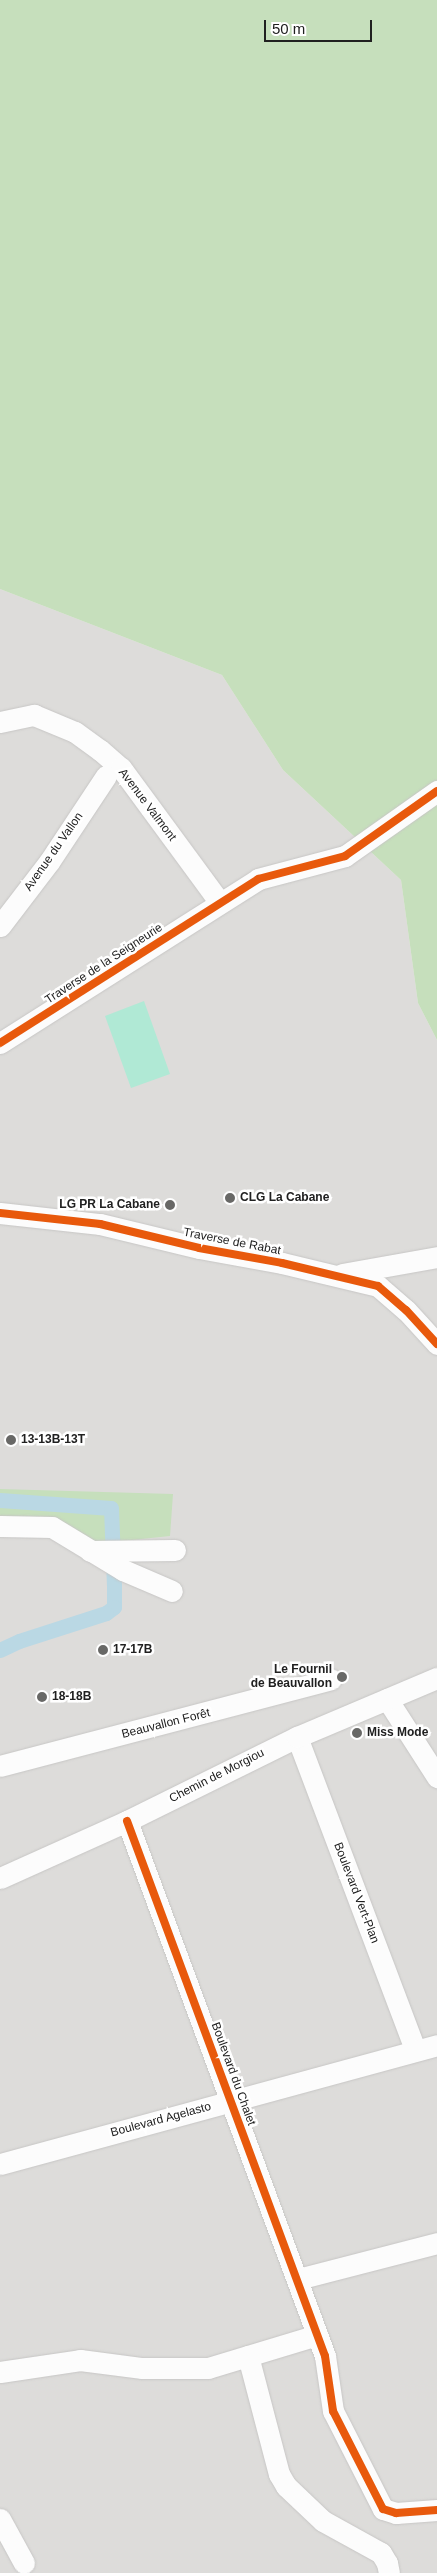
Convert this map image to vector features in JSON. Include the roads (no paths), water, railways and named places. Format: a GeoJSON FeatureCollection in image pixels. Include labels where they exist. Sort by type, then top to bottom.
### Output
{"type":"FeatureCollection","features":[{"type":"Feature","properties":{"kind":"street","name":"Avenue Valmont"},"geometry":{"type":"LineString","coordinates":[[0,722],[34,715],[75,732],[100,750],[114,772],[220,903]]}},
{"type":"Feature","properties":{"kind":"street","name":"Avenue du Vallon"},"geometry":{"type":"LineString","coordinates":[[0,926],[114,772]]}},
{"type":"Feature","properties":{"kind":"street","name":"Traverse de la Seigneurie"},"geometry":{"type":"LineString","coordinates":[[0,1044],[258,879],[345,856],[437,791]]}},
{"type":"Feature","properties":{"kind":"street","name":"Traverse de Rabat"},"geometry":{"type":"LineString","coordinates":[[0,1212],[100,1224],[194,1247],[337,1275],[378,1286],[406,1310],[437,1344]]}},
{"type":"Feature","properties":{"kind":"street"},"geometry":{"type":"LineString","coordinates":[[337,1275],[437,1257]]}},
{"type":"Feature","properties":{"kind":"street"},"geometry":{"type":"LineString","coordinates":[[0,1526],[52,1527],[90,1551],[138,1577],[172,1591]]}},
{"type":"Feature","properties":{"kind":"street"},"geometry":{"type":"LineString","coordinates":[[90,1551],[175,1550]]}},
{"type":"Feature","properties":{"kind":"street","name":"Chemin de Morgiou"},"geometry":{"type":"LineString","coordinates":[[0,1878],[127,1821],[297,1737],[437,1678]]}},
{"type":"Feature","properties":{"kind":"street","name":"Beauvallon Forêt"},"geometry":{"type":"LineString","coordinates":[[0,1766],[331,1680]]}},
{"type":"Feature","properties":{"kind":"street"},"geometry":{"type":"LineString","coordinates":[[387,1699],[437,1777]]}},
{"type":"Feature","properties":{"kind":"street","name":"Boulevard Vert-Plan"},"geometry":{"type":"LineString","coordinates":[[297,1737],[415,2050]]}},
{"type":"Feature","properties":{"kind":"street","name":"Boulevard du Chalet"},"geometry":{"type":"LineString","coordinates":[[127,1821],[325,2356],[333,2411],[376,2500],[383,2509],[396,2513],[437,2510]]}},
{"type":"Feature","properties":{"kind":"street","name":"Boulevard Agelasto"},"geometry":{"type":"LineString","coordinates":[[0,2164],[437,2045]]}},
{"type":"Feature","properties":{"kind":"street"},"geometry":{"type":"LineString","coordinates":[[298,2279],[437,2243]]}},
{"type":"Feature","properties":{"kind":"street"},"geometry":{"type":"LineString","coordinates":[[0,2372],[80,2360],[142,2368],[208,2368],[317,2335]]}},
{"type":"Feature","properties":{"kind":"street"},"geometry":{"type":"LineString","coordinates":[[248,2356],[279,2474],[286,2486],[324,2521],[381,2553],[387,2563],[389,2573]]}},
{"type":"Feature","properties":{"kind":"street"},"geometry":{"type":"LineString","coordinates":[[0,2519],[24,2563]]}},
{"type":"Feature","properties":{"kind":"waterway"},"geometry":{"type":"LineString","coordinates":[[0,1500],[111,1508],[114,1585],[114,1607],[106,1613],[19,1641],[0,1650]]}},
{"type":"Feature","properties":{"kind":"place","name":"CLG La Cabane"},"geometry":{"type":"Point","coordinates":[230,1198]}},
{"type":"Feature","properties":{"kind":"place","name":"LG PR La Cabane"},"geometry":{"type":"Point","coordinates":[170,1205]}},
{"type":"Feature","properties":{"kind":"place","name":"13-13B-13T"},"geometry":{"type":"Point","coordinates":[11,1440]}},
{"type":"Feature","properties":{"kind":"place","name":"17-17B"},"geometry":{"type":"Point","coordinates":[103,1650]}},
{"type":"Feature","properties":{"kind":"place","name":"Le Fournil de Beauvallon"},"geometry":{"type":"Point","coordinates":[342,1677]}},
{"type":"Feature","properties":{"kind":"place","name":"18-18B"},"geometry":{"type":"Point","coordinates":[42,1697]}},
{"type":"Feature","properties":{"kind":"place","name":"Miss Mode"},"geometry":{"type":"Point","coordinates":[357,1733]}}]}
